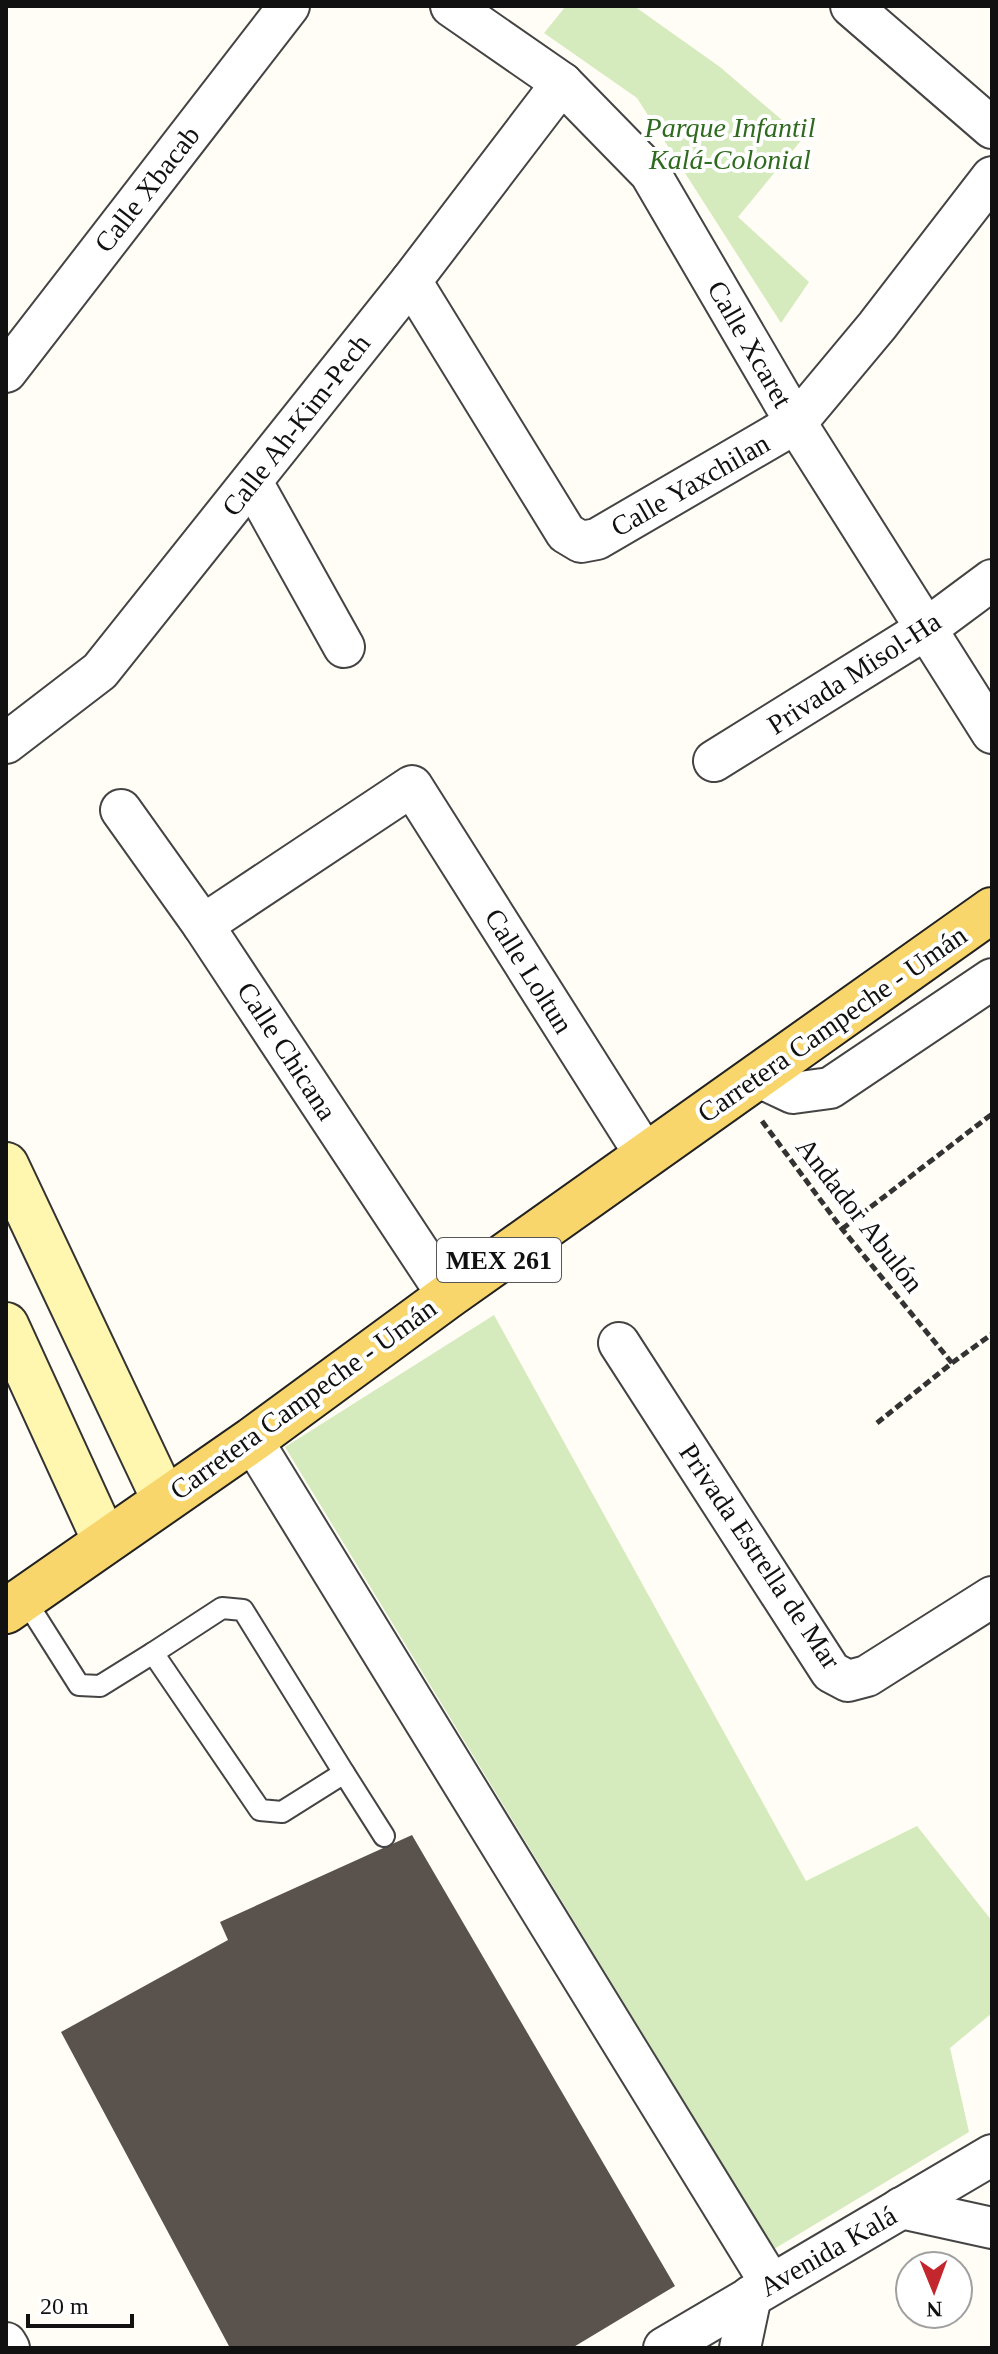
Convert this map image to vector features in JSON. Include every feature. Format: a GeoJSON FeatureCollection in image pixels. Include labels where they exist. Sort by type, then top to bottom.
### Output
{"type":"FeatureCollection","features":[{"type":"Feature","properties":{"kind":"main road","name":"Carretera Campeche - Umán"},"geometry":{"type":"LineString","coordinates":[[15,1604],[252,1440],[448,1296],[992,910]]}},
{"type":"Feature","properties":{"kind":"main road"},"geometry":{"type":"LineString","coordinates":[[6,1165],[164,1499]]}},
{"type":"Feature","properties":{"kind":"main road"},"geometry":{"type":"LineString","coordinates":[[6,1325],[105,1541]]}},
{"type":"Feature","properties":{"kind":"street","name":"Calle Xbacab"},"geometry":{"type":"LineString","coordinates":[[6,372],[289,6]]}},
{"type":"Feature","properties":{"kind":"street"},"geometry":{"type":"LineString","coordinates":[[851,6],[992,128]]}},
{"type":"Feature","properties":{"kind":"street","name":"Calle Xcaret"},"geometry":{"type":"LineString","coordinates":[[470,11],[562,83],[650,173],[796,423],[992,733]]}},
{"type":"Feature","properties":{"kind":"street","name":"Calle Ah-Kim-Pech"},"geometry":{"type":"LineString","coordinates":[[6,743],[100,671],[411,281],[562,83]]}},
{"type":"Feature","properties":{"kind":"street","name":"Calle Yaxchilan"},"geometry":{"type":"LineString","coordinates":[[411,281],[566,533],[581,542],[597,539],[796,423],[877,326],[992,177]]}},
{"type":"Feature","properties":{"kind":"street"},"geometry":{"type":"LineString","coordinates":[[252,482],[344,647]]}},
{"type":"Feature","properties":{"kind":"street","name":"Privada Misol-Ha"},"geometry":{"type":"LineString","coordinates":[[714,761],[926,629],[992,580]]}},
{"type":"Feature","properties":{"kind":"street","name":"Calle Loltun"},"geometry":{"type":"LineString","coordinates":[[203,925],[412,786],[646,1156]]}},
{"type":"Feature","properties":{"kind":"street","name":"Calle Chicana"},"geometry":{"type":"LineString","coordinates":[[121,810],[203,925],[448,1296]]}},
{"type":"Feature","properties":{"kind":"street"},"geometry":{"type":"LineString","coordinates":[[748,1084],[793,1093],[830,1088],[992,979]]}},
{"type":"Feature","properties":{"kind":"street","name":"Privada Estrella de Mar"},"geometry":{"type":"LineString","coordinates":[[619,1343],[831,1672],[848,1681],[867,1676],[987,1612]]}},
{"type":"Feature","properties":{"kind":"street"},"geometry":{"type":"LineString","coordinates":[[252,1440],[761,2290],[740,2348]]}},
{"type":"Feature","properties":{"kind":"street","name":"Avenida Kalá"},"geometry":{"type":"LineString","coordinates":[[664,2348],[992,2155]]}},
{"type":"Feature","properties":{"kind":"street"},"geometry":{"type":"LineString","coordinates":[[901,2208],[992,2228]]}},
{"type":"Feature","properties":{"kind":"street"},"geometry":{"type":"LineString","coordinates":[[6,2343],[9,2348]]}},
{"type":"Feature","properties":{"kind":"lane"},"geometry":{"type":"LineString","coordinates":[[15,1604],[79,1685],[100,1686],[222,1608],[243,1610],[384,1836]]}},
{"type":"Feature","properties":{"kind":"lane"},"geometry":{"type":"LineString","coordinates":[[153,1653],[260,1810],[282,1812],[344,1773]]}},
{"type":"Feature","properties":{"kind":"path","name":"Andador Abulón"},"geometry":{"type":"LineString","coordinates":[[748,1084],[842,1229],[952,1363]]}},
{"type":"Feature","properties":{"kind":"path"},"geometry":{"type":"LineString","coordinates":[[842,1229],[992,1114]]}},
{"type":"Feature","properties":{"kind":"path"},"geometry":{"type":"LineString","coordinates":[[877,1423],[992,1334]]}},
{"type":"Feature","properties":{"kind":"green space","name":"Parque Infantil Kalá-Colonial"},"geometry":{"type":"Polygon","coordinates":[[[566,6],[634,6],[720,67],[803,138],[738,217],[809,282],[781,323],[637,98],[544,33],[566,6]]]}},
{"type":"Feature","properties":{"kind":"green space"},"geometry":{"type":"Polygon","coordinates":[[[494,1315],[806,1881],[917,1826],[992,1921],[992,2013],[950,2048],[969,2132],[774,2249],[285,1447],[494,1315]]]}},
{"type":"Feature","properties":{"kind":"building"},"geometry":{"type":"Polygon","coordinates":[[[412,1835],[675,2286],[572,2348],[230,2348],[61,2032],[228,1940],[220,1922],[412,1835]]]}}]}
